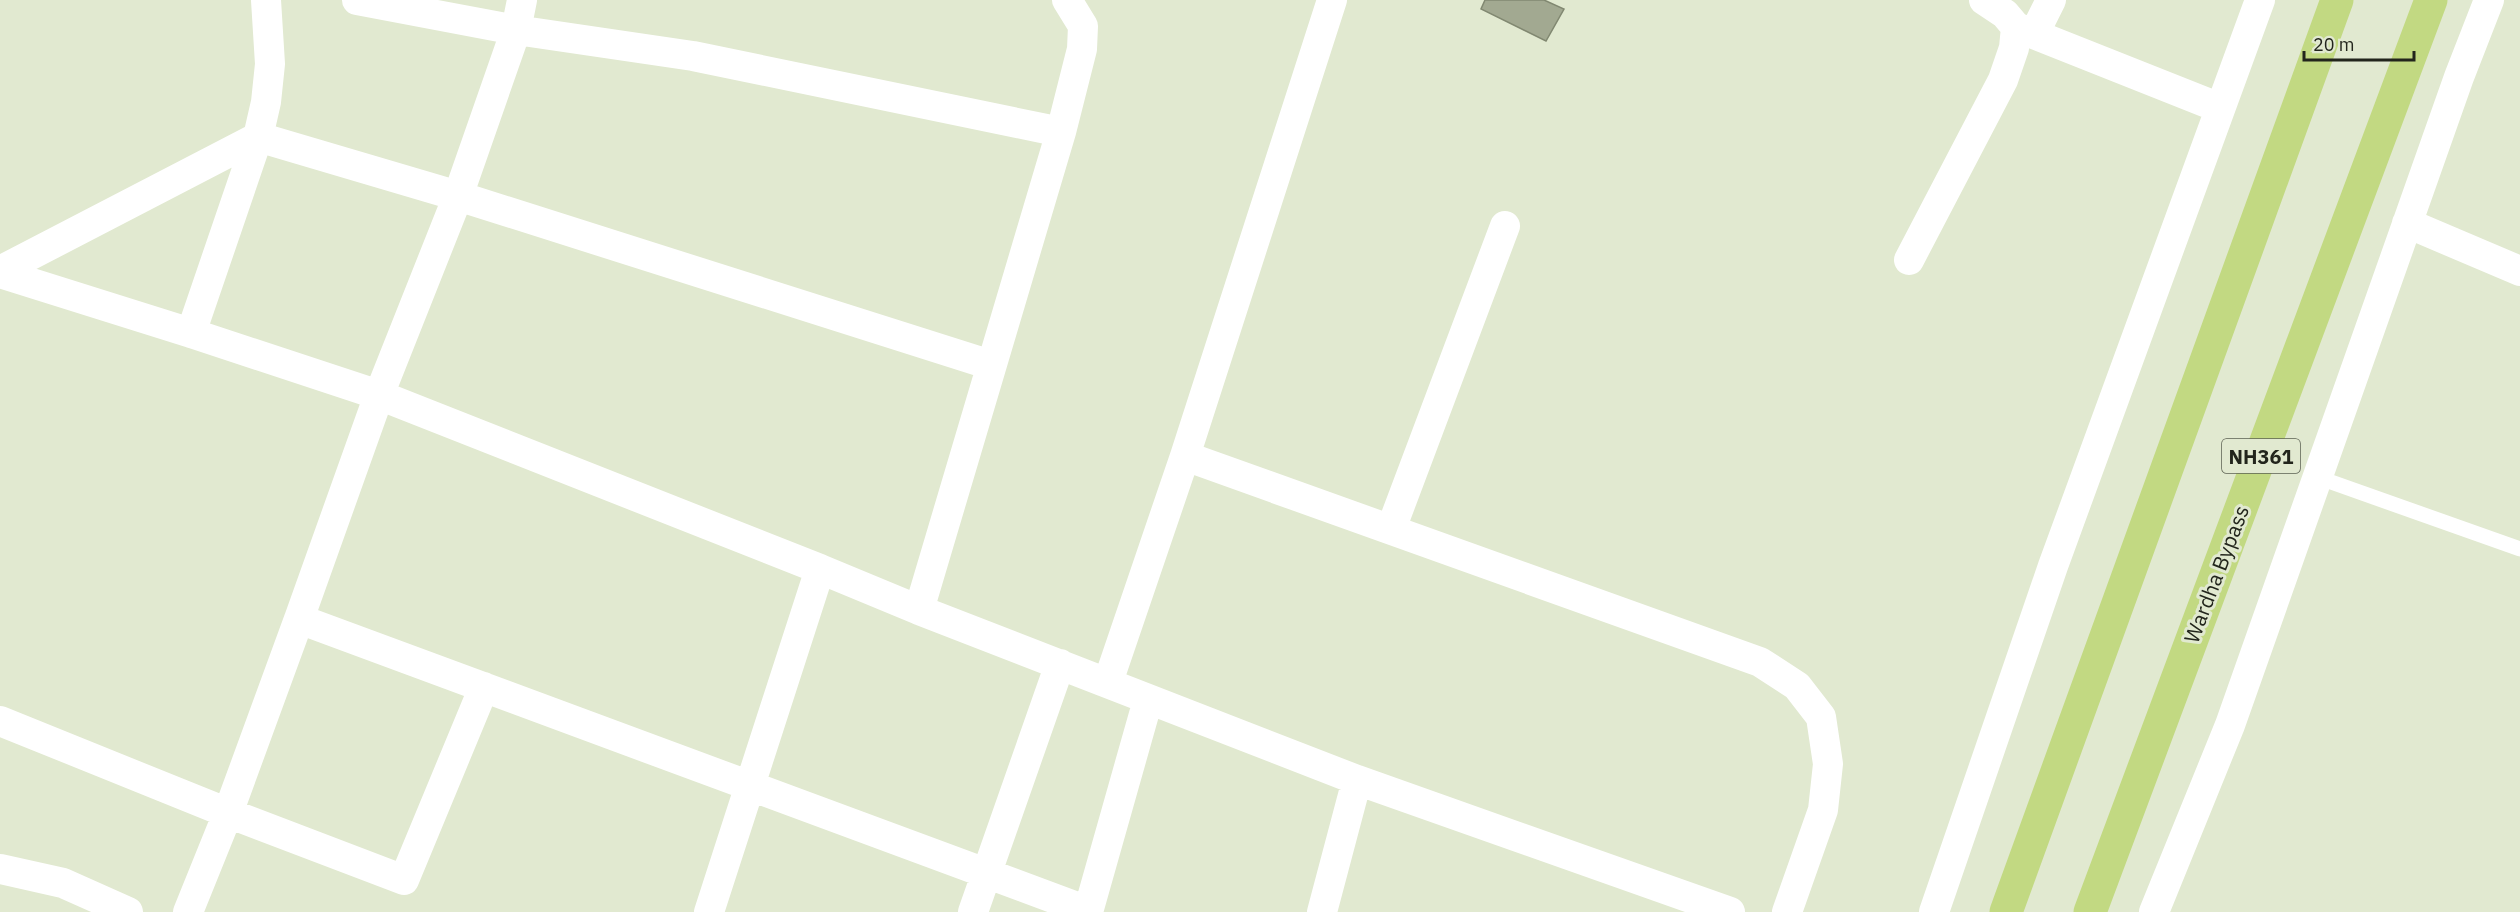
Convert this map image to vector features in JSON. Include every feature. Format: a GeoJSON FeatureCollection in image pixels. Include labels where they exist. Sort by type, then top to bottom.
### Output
{"type":"FeatureCollection","features":[{"type":"Feature","properties":{"kind":"highway"},"geometry":{"type":"LineString","coordinates":[[2006,912],[2337,0]]}},
{"type":"Feature","properties":{"kind":"highway","name":"Wardha Bypass"},"geometry":{"type":"LineString","coordinates":[[2090,912],[2431,0]]}},
{"type":"Feature","properties":{"kind":"street"},"geometry":{"type":"LineString","coordinates":[[191,333],[258,137],[266,102],[270,64],[266,0]]}},
{"type":"Feature","properties":{"kind":"street"},"geometry":{"type":"LineString","coordinates":[[357,0],[516,30],[693,56],[1061,132]]}},
{"type":"Feature","properties":{"kind":"street"},"geometry":{"type":"LineString","coordinates":[[188,912],[228,813],[379,395],[458,196],[516,30],[522,0]]}},
{"type":"Feature","properties":{"kind":"street"},"geometry":{"type":"LineString","coordinates":[[919,610],[1061,132],[1082,49],[1083,26],[1071,2],[1067,0]]}},
{"type":"Feature","properties":{"kind":"street"},"geometry":{"type":"LineString","coordinates":[[1108,682],[1185,456],[1332,0]]}},
{"type":"Feature","properties":{"kind":"street"},"geometry":{"type":"LineString","coordinates":[[1984,0],[2025,31],[2220,108]]}},
{"type":"Feature","properties":{"kind":"street"},"geometry":{"type":"LineString","coordinates":[[1909,260],[2003,80],[2014,48],[2051,0]]}},
{"type":"Feature","properties":{"kind":"street"},"geometry":{"type":"LineString","coordinates":[[1934,912],[2057,555],[2260,0]]}},
{"type":"Feature","properties":{"kind":"street"},"geometry":{"type":"LineString","coordinates":[[2154,912],[2229,725],[2407,223],[2489,0]]}},
{"type":"Feature","properties":{"kind":"street"},"geometry":{"type":"LineString","coordinates":[[0,272],[258,137],[458,196],[991,365]]}},
{"type":"Feature","properties":{"kind":"street"},"geometry":{"type":"LineString","coordinates":[[2407,223],[2520,271]]}},
{"type":"Feature","properties":{"kind":"street"},"geometry":{"type":"LineString","coordinates":[[1391,529],[1505,226]]}},
{"type":"Feature","properties":{"kind":"street"},"geometry":{"type":"LineString","coordinates":[[0,272],[379,395],[919,610],[1357,780],[1730,912]]}},
{"type":"Feature","properties":{"kind":"street"},"geometry":{"type":"LineString","coordinates":[[1185,456],[1760,662],[1797,686],[1821,717],[1828,764],[1822,810],[1787,912]]}},
{"type":"Feature","properties":{"kind":"street"},"geometry":{"type":"LineString","coordinates":[[709,912],[820,569]]}},
{"type":"Feature","properties":{"kind":"street"},"geometry":{"type":"LineString","coordinates":[[299,619],[1088,911],[1148,700]]}},
{"type":"Feature","properties":{"kind":"street"},"geometry":{"type":"LineString","coordinates":[[973,912],[1060,664]]}},
{"type":"Feature","properties":{"kind":"street"},"geometry":{"type":"LineString","coordinates":[[0,721],[228,813],[404,880],[484,687]]}},
{"type":"Feature","properties":{"kind":"street"},"geometry":{"type":"LineString","coordinates":[[1322,912],[1357,780]]}},
{"type":"Feature","properties":{"kind":"street"},"geometry":{"type":"LineString","coordinates":[[0,869],[63,883],[128,912]]}},
{"type":"Feature","properties":{"kind":"lane"},"geometry":{"type":"LineString","coordinates":[[2317,477],[2520,549]]}},
{"type":"Feature","properties":{"kind":"building"},"geometry":{"type":"Polygon","coordinates":[[[1485,0],[1544,0],[1564,9],[1546,41],[1481,9],[1485,0]]]}}]}
